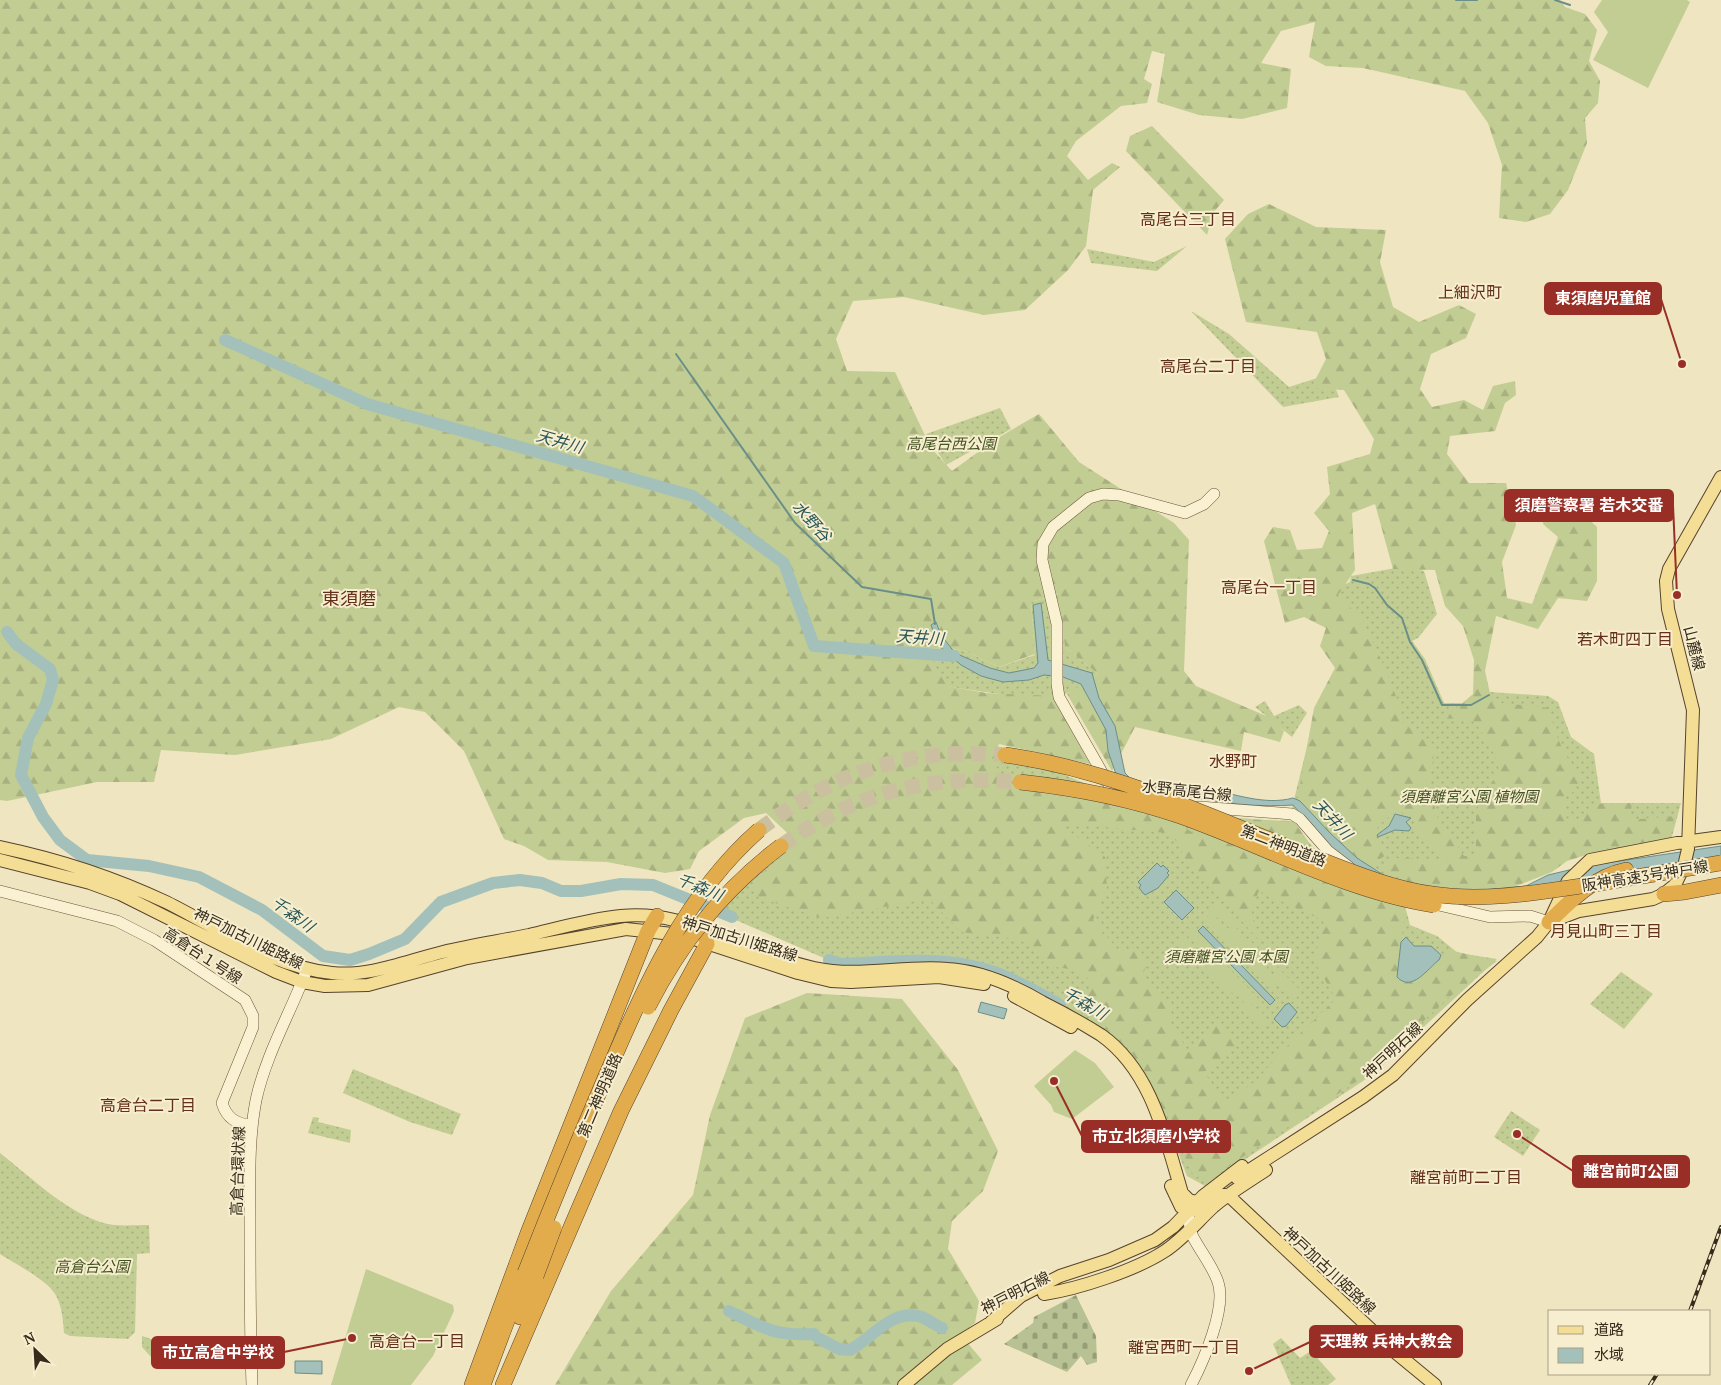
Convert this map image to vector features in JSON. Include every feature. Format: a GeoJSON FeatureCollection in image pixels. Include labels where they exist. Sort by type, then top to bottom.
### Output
{"type":"FeatureCollection","features":[{"type":"Feature","properties":{"kind":"highway","name":"第二神明道路"},"geometry":{"type":"LineString","coordinates":[[1005,755],[1051,762],[1122,782],[1350,871],[1413,891],[1475,898],[1569,888]]}},
{"type":"Feature","properties":{"kind":"highway","name":"第二神明道路"},"geometry":{"type":"LineString","coordinates":[[1020,782],[1081,790],[1140,804],[1179,816],[1355,884],[1413,902],[1476,908],[1569,888]]}},
{"type":"Feature","properties":{"kind":"highway","name":"第二神明道路"},"geometry":{"type":"LineString","coordinates":[[494,1385],[531,1275],[590,1114],[664,953],[688,911],[707,885],[731,856],[759,830]]}},
{"type":"Feature","properties":{"kind":"highway","name":"第二神明道路"},"geometry":{"type":"LineString","coordinates":[[483,1385],[636,1033],[661,982],[688,939],[714,907],[743,877],[781,846]]}},
{"type":"Feature","properties":{"kind":"highway"},"geometry":{"type":"LineString","coordinates":[[1549,922],[1575,896],[1610,874],[1721,855]]}},
{"type":"Feature","properties":{"kind":"highway","name":"阪神高速3号神戸線"},"geometry":{"type":"LineString","coordinates":[[1569,888],[1721,863]]}},
{"type":"Feature","properties":{"kind":"highway","name":"阪神高速3号神戸線"},"geometry":{"type":"LineString","coordinates":[[1569,888],[1721,872]]}},
{"type":"Feature","properties":{"kind":"highway"},"geometry":{"type":"LineString","coordinates":[[1664,894],[1721,885]]}},
{"type":"Feature","properties":{"kind":"highway"},"geometry":{"type":"LineString","coordinates":[[472,1385],[528,1233],[648,930],[657,916]]}},
{"type":"Feature","properties":{"kind":"highway"},"geometry":{"type":"LineString","coordinates":[[503,1385],[621,1111],[707,944],[704,928]]}},
{"type":"Feature","properties":{"kind":"main road","name":"山麓線"},"geometry":{"type":"LineString","coordinates":[[1688,845],[1693,710],[1668,609],[1666,581],[1669,569],[1721,477]]}},
{"type":"Feature","properties":{"kind":"main road","name":"神戸明石線"},"geometry":{"type":"LineString","coordinates":[[1237,1178],[1381,1085],[1467,1000],[1533,940],[1549,922],[1579,870],[1590,860],[1688,845],[1721,837]]}},
{"type":"Feature","properties":{"kind":"main road"},"geometry":{"type":"LineString","coordinates":[[1664,894],[1675,885],[1684,865],[1688,845]]}},
{"type":"Feature","properties":{"kind":"main road","name":"神戸加古川姫路線"},"geometry":{"type":"LineString","coordinates":[[0,847],[83,869],[130,886],[275,958],[307,969],[341,974],[368,972],[454,949],[602,919],[634,915],[657,916],[704,928],[751,949],[825,970],[868,972],[932,968],[975,973],[1011,985],[1065,1014],[1110,1042],[1125,1057],[1138,1075],[1157,1113],[1182,1207],[1192,1206]]}},
{"type":"Feature","properties":{"kind":"main road","name":"神戸加古川姫路線"},"geometry":{"type":"LineString","coordinates":[[0,860],[90,883],[120,894],[276,972],[302,982],[335,987],[368,985],[467,958],[615,930],[648,930],[682,935],[798,973],[832,980],[851,982],[939,977],[971,981],[999,990],[1032,1006],[1096,1042],[1126,1072],[1138,1092],[1178,1194]]}},
{"type":"Feature","properties":{"kind":"main road","name":"神戸明石線"},"geometry":{"type":"LineString","coordinates":[[1549,922],[1579,911],[1653,899],[1664,894]]}},
{"type":"Feature","properties":{"kind":"main road"},"geometry":{"type":"LineString","coordinates":[[1192,1206],[1202,1210],[1228,1195],[1396,1080],[1440,1034],[1467,1000]]}},
{"type":"Feature","properties":{"kind":"main road"},"geometry":{"type":"LineString","coordinates":[[991,1322],[1021,1296],[1060,1276],[1141,1247],[1155,1240],[1180,1221],[1192,1206],[1239,1168],[1374,1081],[1467,1000]]}},
{"type":"Feature","properties":{"kind":"main road"},"geometry":{"type":"LineString","coordinates":[[1178,1194],[1180,1221]]}},
{"type":"Feature","properties":{"kind":"main road"},"geometry":{"type":"LineString","coordinates":[[1044,1294],[1128,1269],[1166,1250],[1191,1234],[1228,1195]]}},
{"type":"Feature","properties":{"kind":"main road","name":"神戸加古川姫路線"},"geometry":{"type":"LineString","coordinates":[[1228,1195],[1394,1352],[1435,1385]]}},
{"type":"Feature","properties":{"kind":"main road","name":"神戸明石線"},"geometry":{"type":"LineString","coordinates":[[904,1385],[947,1349],[991,1322],[1044,1294],[1154,1249]]}},
{"type":"Feature","properties":{"kind":"street","name":"水野高尾台線"},"geometry":{"type":"LineString","coordinates":[[1214,494],[1204,504],[1189,512],[1166,508],[1119,494],[1103,494],[1089,498],[1052,528],[1043,544],[1042,560],[1057,624],[1056,684],[1059,697],[1112,790],[1136,800],[1292,814],[1300,819],[1328,851],[1368,882],[1438,906],[1490,917],[1530,916],[1549,922]]}},
{"type":"Feature","properties":{"kind":"street","name":"高倉台１号線"},"geometry":{"type":"LineString","coordinates":[[0,891],[117,921],[154,940],[245,1000],[253,1016],[253,1027],[222,1103],[225,1112],[232,1120],[252,1126]]}},
{"type":"Feature","properties":{"kind":"street","name":"高倉台環状線"},"geometry":{"type":"LineString","coordinates":[[252,1384],[250,1242],[252,1126],[267,1062],[307,969]]}},
{"type":"Feature","properties":{"kind":"street"},"geometry":{"type":"LineString","coordinates":[[1191,1234],[1192,1206]]}},
{"type":"Feature","properties":{"kind":"street"},"geometry":{"type":"LineString","coordinates":[[1180,1221],[1191,1234],[1210,1266],[1220,1290],[1218,1316],[1190,1385]]}},
{"type":"Feature","properties":{"kind":"green space"},"geometry":{"type":"Polygon","coordinates":[[[0,0],[1560,0],[1565,7],[1585,14],[1597,30],[1589,61],[1600,81],[1598,103],[1585,118],[1587,143],[1568,190],[1550,214],[1526,222],[1499,218],[1502,165],[1488,123],[1465,91],[1363,68],[1326,66],[1309,57],[1315,22],[1281,31],[1261,63],[1291,69],[1287,108],[1242,119],[1199,115],[1157,102],[1165,54],[1152,51],[1144,79],[1152,84],[1147,103],[1121,106],[1076,141],[1067,156],[1088,180],[1112,163],[1120,167],[1093,190],[1086,246],[1068,270],[1025,310],[984,315],[904,297],[853,301],[836,339],[847,371],[895,372],[931,448],[952,471],[996,439],[1039,414],[1079,462],[1174,523],[1189,540],[1184,671],[1196,686],[1271,718],[1284,731],[1280,742],[1244,732],[1241,751],[1135,727],[1112,771],[1067,694],[1098,674],[1065,647],[1058,594],[1031,602],[1035,654],[999,667],[963,650],[925,648],[947,686],[986,693],[1053,696],[1090,764],[999,744],[993,760],[1007,786],[1060,796],[1103,800],[1173,822],[1196,834],[1208,818],[1294,821],[1335,880],[1405,906],[1398,980],[1414,982],[1449,950],[1497,961],[1448,998],[1368,1074],[1205,1182],[1192,1173],[1171,1123],[1130,1050],[1104,1028],[1087,1000],[1090,980],[1076,970],[1056,967],[1019,939],[961,932],[929,899],[822,918],[760,898],[749,884],[798,843],[766,813],[744,818],[699,851],[690,869],[665,873],[607,862],[548,860],[524,846],[504,839],[464,751],[425,712],[399,707],[331,739],[235,755],[161,750],[154,782],[97,782],[7,801],[0,800],[0,0]],[[1079,825],[1062,826],[1105,857],[1107,890],[1093,920],[1118,950],[1140,950],[1147,962],[1143,975],[1150,989],[1162,993],[1171,1004],[1170,1021],[1189,1053],[1220,1021],[1237,1046],[1204,1072],[1225,1103],[1257,1080],[1280,1053],[1336,999],[1314,961],[1324,921],[1259,891],[1251,909],[1260,941],[1181,854],[1191,840],[1184,848],[1167,833],[1079,825]]]}},
{"type":"Feature","properties":{"kind":"green space"},"geometry":{"type":"Polygon","coordinates":[[[1602,0],[1687,0],[1690,2],[1648,88],[1593,60],[1608,32],[1594,12],[1602,0]]]}},
{"type":"Feature","properties":{"kind":"green space"},"geometry":{"type":"Polygon","coordinates":[[[1152,126],[1224,200],[1213,213],[1207,235],[1126,151],[1130,136],[1152,126]]]}},
{"type":"Feature","properties":{"kind":"green space"},"geometry":{"type":"Polygon","coordinates":[[[1269,204],[1316,227],[1386,230],[1380,262],[1393,307],[1419,322],[1459,305],[1476,314],[1466,338],[1431,354],[1420,389],[1432,407],[1464,400],[1483,410],[1493,386],[1515,381],[1516,395],[1505,403],[1495,431],[1450,436],[1447,454],[1469,483],[1506,483],[1516,525],[1502,562],[1507,598],[1532,604],[1558,537],[1543,524],[1546,498],[1570,502],[1597,527],[1597,581],[1587,601],[1558,598],[1538,629],[1496,616],[1485,671],[1492,702],[1549,708],[1557,737],[1565,754],[1584,776],[1572,793],[1564,798],[1564,818],[1582,820],[1595,804],[1632,803],[1630,820],[1675,816],[1669,838],[1608,848],[1567,861],[1552,872],[1511,888],[1476,890],[1417,885],[1382,871],[1395,858],[1449,860],[1418,833],[1412,816],[1396,811],[1378,826],[1374,842],[1392,851],[1371,865],[1351,855],[1297,802],[1314,708],[1335,668],[1320,646],[1326,628],[1304,617],[1285,623],[1264,541],[1273,527],[1290,530],[1297,550],[1322,548],[1329,531],[1314,513],[1330,494],[1327,467],[1370,454],[1374,439],[1344,390],[1311,388],[1326,359],[1317,332],[1246,322],[1225,239],[1248,214],[1269,204]],[[1375,504],[1352,513],[1355,570],[1338,595],[1363,621],[1401,709],[1404,725],[1419,731],[1435,746],[1429,787],[1437,816],[1464,856],[1476,856],[1476,811],[1499,770],[1491,746],[1474,721],[1445,718],[1473,694],[1474,660],[1463,626],[1445,606],[1435,570],[1393,569],[1375,504]]]}},
{"type":"Feature","properties":{"kind":"green space"},"geometry":{"type":"Polygon","coordinates":[[[1187,246],[1157,271],[1091,263],[1087,249],[1154,262],[1187,246]]]}},
{"type":"Feature","properties":{"kind":"green space"},"geometry":{"type":"Polygon","coordinates":[[[1191,311],[1229,334],[1289,387],[1330,374],[1339,397],[1283,407],[1191,311]]]}},
{"type":"Feature","properties":{"kind":"green space","name":"高尾台西公園"},"geometry":{"type":"Polygon","coordinates":[[[1000,408],[1011,429],[946,465],[926,434],[1000,408]]]}},
{"type":"Feature","properties":{"kind":"green space","name":"須磨離宮公園 植物園"},"geometry":{"type":"Polygon","coordinates":[[[1407,566],[1424,571],[1437,614],[1418,638],[1412,641],[1425,659],[1444,703],[1472,703],[1490,692],[1548,696],[1558,702],[1571,737],[1594,754],[1601,803],[1681,803],[1671,840],[1560,859],[1484,891],[1416,887],[1356,865],[1301,810],[1292,808],[1316,710],[1339,667],[1329,591],[1350,582],[1351,576],[1407,566]]]}},
{"type":"Feature","properties":{"kind":"green space"},"geometry":{"type":"Polygon","coordinates":[[[1059,594],[1065,647],[1098,674],[1073,691],[1053,696],[1023,696],[946,686],[924,648],[963,650],[999,667],[1035,655],[1031,602],[1059,594]]]}},
{"type":"Feature","properties":{"kind":"green space"},"geometry":{"type":"Polygon","coordinates":[[[1265,701],[1274,716],[1299,705],[1307,713],[1292,737],[1255,707],[1265,701]]]}},
{"type":"Feature","properties":{"kind":"green space","name":"須磨離宮公園 本園"},"geometry":{"type":"Polygon","coordinates":[[[990,743],[1105,792],[1173,813],[1290,822],[1349,886],[1405,906],[1410,925],[1437,936],[1458,953],[1497,959],[1372,1075],[1205,1186],[1187,1176],[1158,1100],[1117,1044],[988,972],[936,962],[840,965],[715,911],[782,851],[850,755],[990,743]]]}},
{"type":"Feature","properties":{"kind":"green space"},"geometry":{"type":"Polygon","coordinates":[[[1215,902],[1243,931],[1206,912],[1215,902]]]}},
{"type":"Feature","properties":{"kind":"green space"},"geometry":{"type":"Polygon","coordinates":[[[1204,915],[1248,939],[1257,947],[1280,995],[1278,997],[1203,918],[1204,915]]]}},
{"type":"Feature","properties":{"kind":"green space"},"geometry":{"type":"Polygon","coordinates":[[[1192,930],[1267,1008],[1265,1010],[1219,986],[1211,977],[1190,931],[1192,930]]]}},
{"type":"Feature","properties":{"kind":"green space"},"geometry":{"type":"Polygon","coordinates":[[[1185,933],[1203,970],[1175,941],[1185,933]]]}},
{"type":"Feature","properties":{"kind":"green space"},"geometry":{"type":"Polygon","coordinates":[[[1266,956],[1302,992],[1296,998],[1287,989],[1283,992],[1266,956]]]}},
{"type":"Feature","properties":{"kind":"green space"},"geometry":{"type":"Polygon","coordinates":[[[1621,972],[1653,994],[1624,1029],[1590,1004],[1621,972]]]}},
{"type":"Feature","properties":{"kind":"green space"},"geometry":{"type":"Polygon","coordinates":[[[807,993],[902,999],[958,1070],[998,1151],[983,1191],[952,1221],[948,1249],[979,1301],[975,1323],[960,1334],[982,1360],[952,1385],[555,1385],[611,1291],[693,1195],[710,1115],[745,1018],[807,993]]]}},
{"type":"Feature","properties":{"kind":"green space"},"geometry":{"type":"Polygon","coordinates":[[[1226,994],[1263,1012],[1259,1016],[1266,1024],[1261,1030],[1226,994]]]}},
{"type":"Feature","properties":{"kind":"green space"},"geometry":{"type":"Polygon","coordinates":[[[1075,1050],[1095,1063],[1114,1087],[1072,1119],[1054,1112],[1051,1105],[1034,1086],[1075,1050]]]}},
{"type":"Feature","properties":{"kind":"green space"},"geometry":{"type":"Polygon","coordinates":[[[353,1069],[461,1114],[452,1135],[410,1122],[343,1093],[353,1069]]]}},
{"type":"Feature","properties":{"kind":"green space"},"geometry":{"type":"Polygon","coordinates":[[[1511,1111],[1540,1130],[1523,1156],[1494,1137],[1511,1111]]]}},
{"type":"Feature","properties":{"kind":"green space"},"geometry":{"type":"Polygon","coordinates":[[[313,1117],[319,1118],[318,1122],[351,1130],[350,1143],[308,1133],[313,1117]]]}},
{"type":"Feature","properties":{"kind":"green space","name":"高倉台公園"},"geometry":{"type":"Polygon","coordinates":[[[0,1153],[39,1185],[84,1215],[114,1225],[149,1225],[150,1253],[137,1254],[135,1332],[128,1339],[70,1336],[64,1333],[62,1313],[51,1288],[38,1277],[0,1254],[0,1153]]]}},
{"type":"Feature","properties":{"kind":"green space"},"geometry":{"type":"Polygon","coordinates":[[[366,1269],[453,1305],[454,1311],[433,1356],[411,1385],[331,1385],[366,1269]]]}},
{"type":"Feature","properties":{"kind":"green space"},"geometry":{"type":"Polygon","coordinates":[[[1352,1288],[1376,1309],[1367,1318],[1344,1298],[1352,1288]]]}},
{"type":"Feature","properties":{"kind":"green space"},"geometry":{"type":"Polygon","coordinates":[[[1076,1295],[1096,1336],[1097,1362],[1087,1365],[1081,1356],[1067,1372],[1004,1344],[1033,1323],[1034,1317],[1076,1295]]]}},
{"type":"Feature","properties":{"kind":"green space"},"geometry":{"type":"Polygon","coordinates":[[[142,1336],[160,1342],[156,1359],[151,1357],[142,1347],[142,1336]]]}},
{"type":"Feature","properties":{"kind":"green space"},"geometry":{"type":"Polygon","coordinates":[[[1281,1338],[1300,1358],[1311,1351],[1336,1379],[1328,1385],[1291,1385],[1273,1344],[1281,1338]]]}},
{"type":"Feature","properties":{"kind":"water"},"geometry":{"type":"Polygon","coordinates":[[[1041,603],[1048,660],[1092,673],[1099,698],[1115,726],[1125,773],[1132,780],[1205,789],[1260,800],[1271,801],[1293,798],[1300,801],[1357,858],[1388,878],[1416,888],[1460,892],[1526,886],[1548,875],[1586,866],[1721,846],[1721,858],[1577,883],[1436,898],[1351,864],[1331,848],[1293,805],[1270,806],[1226,803],[1160,790],[1117,777],[1108,751],[1106,730],[1081,684],[1063,677],[1044,675],[1029,680],[1003,682],[981,676],[961,665],[938,645],[931,625],[936,622],[941,635],[955,653],[990,668],[1009,673],[1034,668],[1038,663],[1033,605],[1041,603]]]}},
{"type":"Feature","properties":{"kind":"water"},"geometry":{"type":"Polygon","coordinates":[[[1395,814],[1411,818],[1406,822],[1411,828],[1409,831],[1395,830],[1378,837],[1377,835],[1389,826],[1395,814]]]}},
{"type":"Feature","properties":{"kind":"water"},"geometry":{"type":"Polygon","coordinates":[[[1157,863],[1161,867],[1163,865],[1169,871],[1167,873],[1169,875],[1158,888],[1145,895],[1139,888],[1141,885],[1138,882],[1157,863]]]}},
{"type":"Feature","properties":{"kind":"water"},"geometry":{"type":"Polygon","coordinates":[[[1176,890],[1194,908],[1182,920],[1164,902],[1176,890]]]}},
{"type":"Feature","properties":{"kind":"water"},"geometry":{"type":"Polygon","coordinates":[[[1203,926],[1275,1000],[1270,1005],[1198,931],[1203,926]]]}},
{"type":"Feature","properties":{"kind":"water"},"geometry":{"type":"Polygon","coordinates":[[[1406,937],[1414,946],[1431,946],[1441,955],[1439,960],[1420,978],[1408,982],[1397,977],[1401,942],[1406,937]]]}},
{"type":"Feature","properties":{"kind":"water"},"geometry":{"type":"Polygon","coordinates":[[[981,1002],[1007,1009],[1004,1019],[978,1012],[981,1002]]]}},
{"type":"Feature","properties":{"kind":"water"},"geometry":{"type":"Polygon","coordinates":[[[1289,1003],[1297,1012],[1286,1026],[1282,1027],[1274,1019],[1285,1005],[1289,1003]]]}},
{"type":"Feature","properties":{"kind":"water"},"geometry":{"type":"Polygon","coordinates":[[[295,1361],[322,1361],[322,1374],[295,1373],[295,1361]]]}},
{"type":"Feature","properties":{"kind":"waterway"},"geometry":{"type":"LineString","coordinates":[[1456,0],[1477,0]]}},
{"type":"Feature","properties":{"kind":"waterway"},"geometry":{"type":"LineString","coordinates":[[1555,0],[1570,5]]}},
{"type":"Feature","properties":{"kind":"waterway","name":"天井川"},"geometry":{"type":"LineString","coordinates":[[225,340],[367,404],[693,496],[784,563],[814,646],[954,656]]}},
{"type":"Feature","properties":{"kind":"waterway","name":"水野谷"},"geometry":{"type":"LineString","coordinates":[[676,354],[795,523],[862,587],[931,599],[935,624]]}},
{"type":"Feature","properties":{"kind":"waterway"},"geometry":{"type":"LineString","coordinates":[[1353,580],[1369,584],[1375,588],[1387,605],[1402,618],[1410,642],[1422,660],[1442,705],[1471,705],[1489,695]]}},
{"type":"Feature","properties":{"kind":"waterway","name":"千森川"},"geometry":{"type":"LineString","coordinates":[[7,632],[16,644],[50,669],[53,680],[46,704],[28,738],[21,775],[43,817],[60,840],[87,860],[149,866],[199,877],[262,910],[323,956],[350,960],[369,954],[405,939],[441,902],[493,883],[520,880],[542,883],[561,891],[581,891],[621,884],[653,885],[732,917]]}},
{"type":"Feature","properties":{"kind":"waterway","name":"千森川"},"geometry":{"type":"LineString","coordinates":[[829,960],[841,964],[936,961],[973,966],[1009,978],[1060,1005]]}},
{"type":"Feature","properties":{"kind":"waterway"},"geometry":{"type":"LineString","coordinates":[[729,1311],[769,1330],[789,1334],[814,1334]]}},
{"type":"Feature","properties":{"kind":"waterway"},"geometry":{"type":"LineString","coordinates":[[818,1338],[839,1349],[850,1350],[890,1321],[908,1315],[927,1319],[942,1328]]}},
{"type":"Feature","properties":{"kind":"tunnel"},"geometry":{"type":"LineString","coordinates":[[759,830],[788,809],[817,792],[875,767],[937,755],[1005,755]]}},
{"type":"Feature","properties":{"kind":"tunnel"},"geometry":{"type":"LineString","coordinates":[[781,846],[838,812],[894,791],[954,781],[1020,782]]}},
{"type":"Feature","properties":{"kind":"tunnel"},"geometry":{"type":"LineString","coordinates":[[1213,1199],[1237,1178]]}},
{"type":"Feature","properties":{"kind":"tunnel"},"geometry":{"type":"LineString","coordinates":[[1154,1249],[1171,1234]]}},
{"type":"Feature","properties":{"kind":"railway"},"geometry":{"type":"LineString","coordinates":[[1690,1310],[1721,1227]]}},
{"type":"Feature","properties":{"kind":"railway"},"geometry":{"type":"LineString","coordinates":[[1650,1385],[1656,1375]]}},
{"type":"Feature","properties":{"kind":"place","name":"東須磨児童館"},"geometry":{"type":"Point","coordinates":[1682,364]}},
{"type":"Feature","properties":{"kind":"place","name":"須磨警察署 若木交番"},"geometry":{"type":"Point","coordinates":[1677,595]}},
{"type":"Feature","properties":{"kind":"place","name":"市立北須磨小学校"},"geometry":{"type":"Point","coordinates":[1054,1081]}},
{"type":"Feature","properties":{"kind":"place","name":"離宮前町公園"},"geometry":{"type":"Point","coordinates":[1517,1134]}},
{"type":"Feature","properties":{"kind":"place","name":"市立高倉中学校"},"geometry":{"type":"Point","coordinates":[352,1338]}},
{"type":"Feature","properties":{"kind":"place","name":"天理教 兵神大教会"},"geometry":{"type":"Point","coordinates":[1249,1371]}},
{"type":"Feature","properties":{"kind":"district","name":"高尾台三丁目"},"geometry":{"type":"Point","coordinates":[1188,219]}},
{"type":"Feature","properties":{"kind":"district","name":"上細沢町"},"geometry":{"type":"Point","coordinates":[1470,292]}},
{"type":"Feature","properties":{"kind":"district","name":"高尾台二丁目"},"geometry":{"type":"Point","coordinates":[1208,366]}},
{"type":"Feature","properties":{"kind":"district","name":"高尾台一丁目"},"geometry":{"type":"Point","coordinates":[1269,587]}},
{"type":"Feature","properties":{"kind":"district","name":"東須磨"},"geometry":{"type":"Point","coordinates":[349,598]}},
{"type":"Feature","properties":{"kind":"district","name":"若木町四丁目"},"geometry":{"type":"Point","coordinates":[1625,639]}},
{"type":"Feature","properties":{"kind":"district","name":"水野町"},"geometry":{"type":"Point","coordinates":[1233,761]}},
{"type":"Feature","properties":{"kind":"district","name":"月見山町三丁目"},"geometry":{"type":"Point","coordinates":[1606,931]}},
{"type":"Feature","properties":{"kind":"district","name":"高倉台二丁目"},"geometry":{"type":"Point","coordinates":[148,1105]}},
{"type":"Feature","properties":{"kind":"district","name":"離宮前町二丁目"},"geometry":{"type":"Point","coordinates":[1466,1177]}},
{"type":"Feature","properties":{"kind":"district","name":"高倉台一丁目"},"geometry":{"type":"Point","coordinates":[417,1341]}},
{"type":"Feature","properties":{"kind":"district","name":"離宮西町一丁目"},"geometry":{"type":"Point","coordinates":[1184,1347]}}]}
